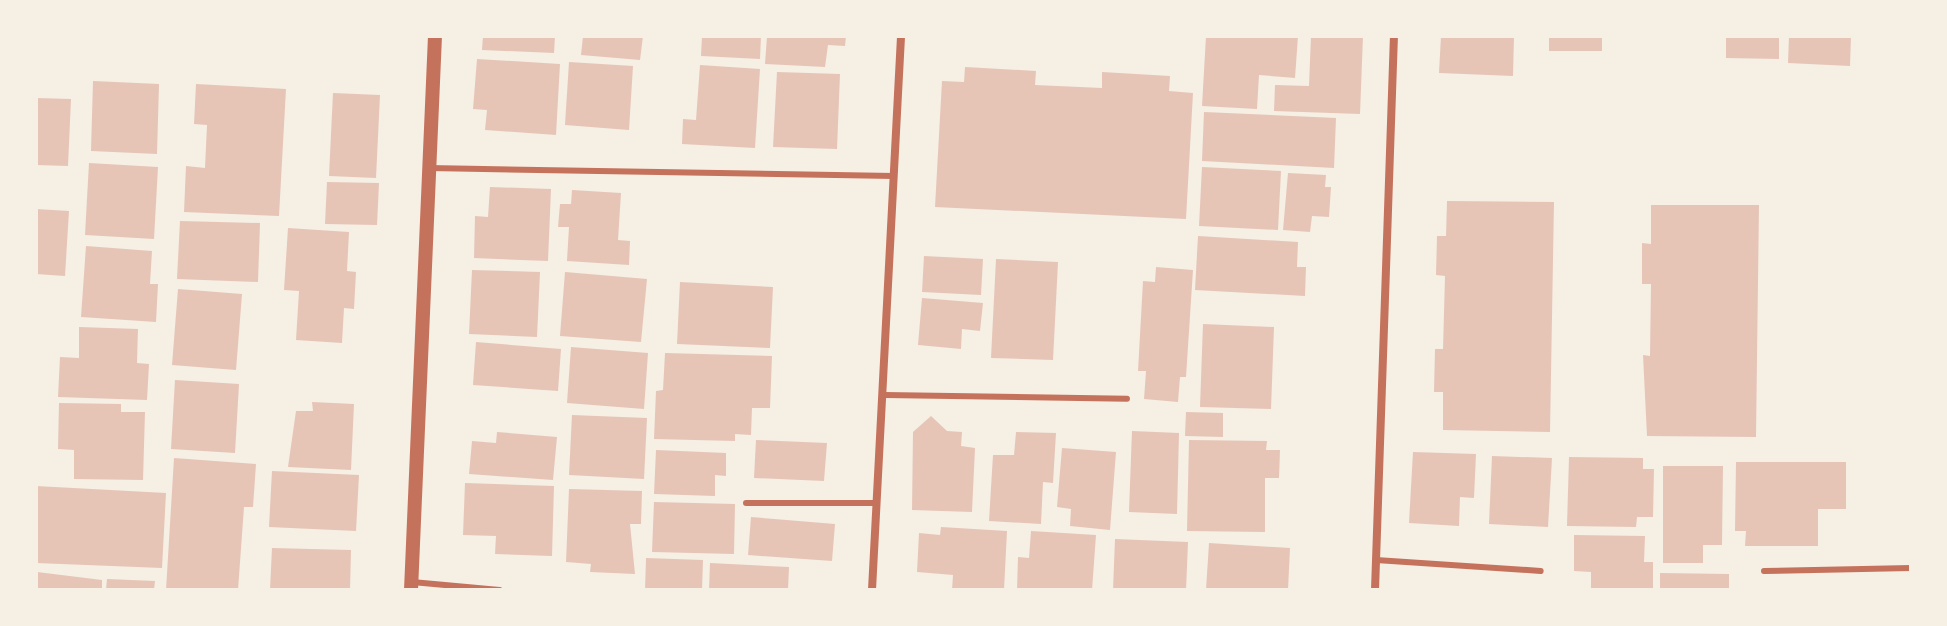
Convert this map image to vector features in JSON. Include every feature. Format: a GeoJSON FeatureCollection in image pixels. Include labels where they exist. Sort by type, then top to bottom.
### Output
{"type":"FeatureCollection","features":[{"type":"Feature","properties":{"kind":"street"},"geometry":{"type":"LineString","coordinates":[[411,586],[435,36]]}},
{"type":"Feature","properties":{"kind":"street"},"geometry":{"type":"LineString","coordinates":[[872,590],[875,503],[885,395],[901,36]]}},
{"type":"Feature","properties":{"kind":"street"},"geometry":{"type":"LineString","coordinates":[[1375,590],[1394,36]]}},
{"type":"Feature","properties":{"kind":"lane"},"geometry":{"type":"LineString","coordinates":[[429,168],[894,176]]}},
{"type":"Feature","properties":{"kind":"lane"},"geometry":{"type":"LineString","coordinates":[[885,395],[1127,399]]}},
{"type":"Feature","properties":{"kind":"lane"},"geometry":{"type":"LineString","coordinates":[[746,503],[875,503]]}},
{"type":"Feature","properties":{"kind":"lane"},"geometry":{"type":"LineString","coordinates":[[1376,560],[1541,571]]}},
{"type":"Feature","properties":{"kind":"lane"},"geometry":{"type":"LineString","coordinates":[[1764,571],[1911,568]]}},
{"type":"Feature","properties":{"kind":"lane"},"geometry":{"type":"LineString","coordinates":[[411,586],[500,590]]}},
{"type":"Feature","properties":{"kind":"building"},"geometry":{"type":"Polygon","coordinates":[[[483,36],[555,36],[554,53],[482,50],[483,36]]]}},
{"type":"Feature","properties":{"kind":"building"},"geometry":{"type":"Polygon","coordinates":[[[583,36],[643,36],[640,60],[581,55],[583,36]]]}},
{"type":"Feature","properties":{"kind":"building"},"geometry":{"type":"Polygon","coordinates":[[[702,36],[761,36],[760,59],[701,56],[702,36]]]}},
{"type":"Feature","properties":{"kind":"building"},"geometry":{"type":"Polygon","coordinates":[[[767,36],[846,36],[845,46],[828,45],[825,67],[765,64],[767,36]]]}},
{"type":"Feature","properties":{"kind":"building"},"geometry":{"type":"Polygon","coordinates":[[[1206,36],[1298,36],[1295,78],[1259,75],[1257,109],[1202,106],[1206,36]]]}},
{"type":"Feature","properties":{"kind":"building"},"geometry":{"type":"Polygon","coordinates":[[[1311,36],[1363,36],[1360,114],[1274,111],[1275,85],[1309,86],[1311,36]]]}},
{"type":"Feature","properties":{"kind":"building"},"geometry":{"type":"Polygon","coordinates":[[[1441,36],[1514,36],[1513,76],[1439,73],[1441,36]]]}},
{"type":"Feature","properties":{"kind":"building"},"geometry":{"type":"Polygon","coordinates":[[[1549,36],[1602,36],[1602,51],[1549,51],[1549,36]]]}},
{"type":"Feature","properties":{"kind":"building"},"geometry":{"type":"Polygon","coordinates":[[[1726,36],[1779,36],[1779,59],[1726,58],[1726,36]]]}},
{"type":"Feature","properties":{"kind":"building"},"geometry":{"type":"Polygon","coordinates":[[[1789,36],[1851,36],[1850,66],[1788,63],[1789,36]]]}},
{"type":"Feature","properties":{"kind":"building"},"geometry":{"type":"Polygon","coordinates":[[[477,59],[560,64],[556,135],[485,130],[487,110],[473,109],[477,59]]]}},
{"type":"Feature","properties":{"kind":"building"},"geometry":{"type":"Polygon","coordinates":[[[569,62],[633,66],[629,130],[565,125],[569,62]]]}},
{"type":"Feature","properties":{"kind":"building"},"geometry":{"type":"Polygon","coordinates":[[[700,65],[760,69],[755,148],[682,144],[683,119],[696,120],[700,65]]]}},
{"type":"Feature","properties":{"kind":"building"},"geometry":{"type":"Polygon","coordinates":[[[965,67],[1036,71],[1035,85],[1102,88],[1102,72],[1170,76],[1169,91],[1193,93],[1186,219],[935,207],[942,81],[964,82],[965,67]]]}},
{"type":"Feature","properties":{"kind":"building"},"geometry":{"type":"Polygon","coordinates":[[[777,72],[840,74],[837,149],[773,147],[777,72]]]}},
{"type":"Feature","properties":{"kind":"building"},"geometry":{"type":"Polygon","coordinates":[[[93,81],[159,84],[157,154],[91,151],[93,81]]]}},
{"type":"Feature","properties":{"kind":"building"},"geometry":{"type":"Polygon","coordinates":[[[196,84],[286,89],[279,216],[184,212],[186,166],[205,168],[207,125],[194,124],[196,84]]]}},
{"type":"Feature","properties":{"kind":"building"},"geometry":{"type":"Polygon","coordinates":[[[333,93],[380,95],[376,178],[329,176],[333,93]]]}},
{"type":"Feature","properties":{"kind":"building"},"geometry":{"type":"Polygon","coordinates":[[[36,98],[71,99],[68,166],[36,165],[36,98]]]}},
{"type":"Feature","properties":{"kind":"building"},"geometry":{"type":"Polygon","coordinates":[[[1204,112],[1336,118],[1334,168],[1202,161],[1204,112]]]}},
{"type":"Feature","properties":{"kind":"building"},"geometry":{"type":"Polygon","coordinates":[[[89,163],[158,167],[154,239],[85,235],[89,163]]]}},
{"type":"Feature","properties":{"kind":"building"},"geometry":{"type":"Polygon","coordinates":[[[1202,167],[1281,171],[1278,230],[1199,226],[1202,167]]]}},
{"type":"Feature","properties":{"kind":"building"},"geometry":{"type":"Polygon","coordinates":[[[1288,173],[1326,175],[1325,187],[1331,187],[1329,217],[1312,216],[1310,232],[1283,230],[1288,173]]]}},
{"type":"Feature","properties":{"kind":"building"},"geometry":{"type":"Polygon","coordinates":[[[327,182],[379,183],[377,225],[325,224],[327,182]]]}},
{"type":"Feature","properties":{"kind":"building"},"geometry":{"type":"Polygon","coordinates":[[[490,187],[551,189],[548,261],[474,258],[475,216],[488,217],[490,187]]]}},
{"type":"Feature","properties":{"kind":"building"},"geometry":{"type":"Polygon","coordinates":[[[572,190],[621,193],[618,240],[630,241],[629,265],[567,261],[569,227],[558,227],[560,204],[571,204],[572,190]]]}},
{"type":"Feature","properties":{"kind":"building"},"geometry":{"type":"Polygon","coordinates":[[[1447,201],[1554,202],[1550,432],[1443,430],[1443,392],[1434,392],[1435,349],[1443,349],[1445,276],[1436,275],[1437,236],[1446,236],[1447,201]]]}},
{"type":"Feature","properties":{"kind":"building"},"geometry":{"type":"Polygon","coordinates":[[[1651,205],[1759,205],[1756,437],[1647,436],[1643,355],[1650,356],[1651,284],[1642,284],[1642,243],[1651,244],[1651,205]]]}},
{"type":"Feature","properties":{"kind":"building"},"geometry":{"type":"Polygon","coordinates":[[[36,209],[69,211],[65,276],[36,274],[36,209]]]}},
{"type":"Feature","properties":{"kind":"building"},"geometry":{"type":"Polygon","coordinates":[[[180,221],[260,223],[258,282],[177,279],[180,221]]]}},
{"type":"Feature","properties":{"kind":"building"},"geometry":{"type":"Polygon","coordinates":[[[288,228],[349,232],[347,271],[356,272],[354,309],[344,308],[342,343],[296,340],[299,291],[284,290],[288,228]]]}},
{"type":"Feature","properties":{"kind":"building"},"geometry":{"type":"Polygon","coordinates":[[[1198,236],[1298,242],[1297,267],[1306,267],[1305,296],[1195,290],[1198,236]]]}},
{"type":"Feature","properties":{"kind":"building"},"geometry":{"type":"Polygon","coordinates":[[[86,246],[152,251],[150,284],[158,284],[156,322],[81,317],[86,246]]]}},
{"type":"Feature","properties":{"kind":"building"},"geometry":{"type":"Polygon","coordinates":[[[924,256],[983,259],[981,295],[922,292],[924,256]]]}},
{"type":"Feature","properties":{"kind":"building"},"geometry":{"type":"Polygon","coordinates":[[[996,259],[1058,262],[1053,360],[991,358],[996,259]]]}},
{"type":"Feature","properties":{"kind":"building"},"geometry":{"type":"Polygon","coordinates":[[[1156,267],[1193,270],[1186,377],[1180,377],[1178,402],[1144,399],[1146,371],[1138,371],[1143,281],[1155,282],[1156,267]]]}},
{"type":"Feature","properties":{"kind":"building"},"geometry":{"type":"Polygon","coordinates":[[[472,270],[540,272],[537,337],[469,334],[472,270]]]}},
{"type":"Feature","properties":{"kind":"building"},"geometry":{"type":"Polygon","coordinates":[[[565,272],[647,279],[641,342],[560,336],[565,272]]]}},
{"type":"Feature","properties":{"kind":"building"},"geometry":{"type":"Polygon","coordinates":[[[680,282],[773,287],[770,348],[677,344],[680,282]]]}},
{"type":"Feature","properties":{"kind":"building"},"geometry":{"type":"Polygon","coordinates":[[[178,289],[242,294],[236,370],[172,365],[178,289]]]}},
{"type":"Feature","properties":{"kind":"building"},"geometry":{"type":"Polygon","coordinates":[[[922,298],[983,303],[980,331],[962,329],[961,349],[918,345],[922,298]]]}},
{"type":"Feature","properties":{"kind":"building"},"geometry":{"type":"Polygon","coordinates":[[[1203,324],[1274,327],[1271,409],[1200,407],[1203,324]]]}},
{"type":"Feature","properties":{"kind":"building"},"geometry":{"type":"Polygon","coordinates":[[[79,327],[138,329],[137,363],[149,364],[147,400],[58,397],[60,357],[79,358],[79,327]]]}},
{"type":"Feature","properties":{"kind":"building"},"geometry":{"type":"Polygon","coordinates":[[[476,342],[561,349],[558,391],[473,385],[476,342]]]}},
{"type":"Feature","properties":{"kind":"building"},"geometry":{"type":"Polygon","coordinates":[[[571,347],[648,353],[644,409],[567,403],[571,347]]]}},
{"type":"Feature","properties":{"kind":"building"},"geometry":{"type":"Polygon","coordinates":[[[665,353],[772,356],[770,408],[752,408],[751,435],[735,434],[735,441],[654,439],[656,391],[663,390],[665,353]]]}},
{"type":"Feature","properties":{"kind":"building"},"geometry":{"type":"Polygon","coordinates":[[[175,380],[239,384],[235,453],[171,449],[175,380]]]}},
{"type":"Feature","properties":{"kind":"building"},"geometry":{"type":"Polygon","coordinates":[[[312,402],[354,404],[351,470],[288,467],[296,411],[313,411],[312,402]]]}},
{"type":"Feature","properties":{"kind":"building"},"geometry":{"type":"Polygon","coordinates":[[[59,403],[121,404],[121,412],[145,412],[143,480],[74,479],[74,450],[58,449],[59,403]]]}},
{"type":"Feature","properties":{"kind":"building"},"geometry":{"type":"Polygon","coordinates":[[[1186,412],[1223,413],[1223,437],[1185,436],[1186,412]]]}},
{"type":"Feature","properties":{"kind":"building"},"geometry":{"type":"Polygon","coordinates":[[[572,415],[647,418],[644,479],[569,475],[572,415]]]}},
{"type":"Feature","properties":{"kind":"building"},"geometry":{"type":"Polygon","coordinates":[[[931,416],[947,431],[962,432],[961,446],[975,448],[972,512],[912,510],[913,432],[931,416]]]}},
{"type":"Feature","properties":{"kind":"building"},"geometry":{"type":"Polygon","coordinates":[[[1132,431],[1179,433],[1177,514],[1129,512],[1132,431]]]}},
{"type":"Feature","properties":{"kind":"building"},"geometry":{"type":"Polygon","coordinates":[[[497,432],[557,437],[553,480],[469,474],[472,441],[496,443],[497,432]]]}},
{"type":"Feature","properties":{"kind":"building"},"geometry":{"type":"Polygon","coordinates":[[[1016,432],[1056,433],[1053,483],[1043,482],[1041,524],[989,521],[993,455],[1014,455],[1016,432]]]}},
{"type":"Feature","properties":{"kind":"building"},"geometry":{"type":"Polygon","coordinates":[[[756,440],[827,443],[824,481],[754,478],[756,440]]]}},
{"type":"Feature","properties":{"kind":"building"},"geometry":{"type":"Polygon","coordinates":[[[1189,440],[1267,441],[1266,450],[1280,450],[1279,478],[1265,478],[1265,532],[1187,531],[1189,440]]]}},
{"type":"Feature","properties":{"kind":"building"},"geometry":{"type":"Polygon","coordinates":[[[1062,448],[1116,452],[1110,530],[1070,526],[1071,509],[1057,507],[1062,448]]]}},
{"type":"Feature","properties":{"kind":"building"},"geometry":{"type":"Polygon","coordinates":[[[656,450],[726,453],[726,476],[715,475],[715,496],[654,494],[656,450]]]}},
{"type":"Feature","properties":{"kind":"building"},"geometry":{"type":"Polygon","coordinates":[[[1413,452],[1476,454],[1474,498],[1460,497],[1459,526],[1409,523],[1413,452]]]}},
{"type":"Feature","properties":{"kind":"building"},"geometry":{"type":"Polygon","coordinates":[[[1492,456],[1552,458],[1548,527],[1489,524],[1492,456]]]}},
{"type":"Feature","properties":{"kind":"building"},"geometry":{"type":"Polygon","coordinates":[[[1569,457],[1643,458],[1643,469],[1654,469],[1653,517],[1637,517],[1636,527],[1567,526],[1569,457]]]}},
{"type":"Feature","properties":{"kind":"building"},"geometry":{"type":"Polygon","coordinates":[[[174,458],[256,464],[253,507],[244,507],[238,590],[166,590],[174,458]]]}},
{"type":"Feature","properties":{"kind":"building"},"geometry":{"type":"Polygon","coordinates":[[[1736,462],[1846,462],[1846,509],[1818,509],[1818,546],[1745,546],[1746,531],[1735,531],[1736,462]]]}},
{"type":"Feature","properties":{"kind":"building"},"geometry":{"type":"Polygon","coordinates":[[[1663,466],[1723,466],[1722,545],[1703,545],[1703,563],[1663,563],[1663,466]]]}},
{"type":"Feature","properties":{"kind":"building"},"geometry":{"type":"Polygon","coordinates":[[[272,471],[359,475],[356,531],[269,527],[272,471]]]}},
{"type":"Feature","properties":{"kind":"building"},"geometry":{"type":"Polygon","coordinates":[[[465,483],[554,486],[552,556],[495,554],[496,536],[463,535],[465,483]]]}},
{"type":"Feature","properties":{"kind":"building"},"geometry":{"type":"Polygon","coordinates":[[[36,486],[166,493],[162,568],[36,563],[36,486]]]}},
{"type":"Feature","properties":{"kind":"building"},"geometry":{"type":"Polygon","coordinates":[[[569,489],[642,491],[641,524],[630,524],[635,574],[590,572],[591,564],[566,562],[569,489]]]}},
{"type":"Feature","properties":{"kind":"building"},"geometry":{"type":"Polygon","coordinates":[[[654,502],[735,504],[734,554],[652,552],[654,502]]]}},
{"type":"Feature","properties":{"kind":"building"},"geometry":{"type":"Polygon","coordinates":[[[751,517],[835,524],[832,561],[748,555],[751,517]]]}},
{"type":"Feature","properties":{"kind":"building"},"geometry":{"type":"Polygon","coordinates":[[[941,527],[1007,531],[1004,590],[952,590],[953,575],[917,572],[919,533],[940,535],[941,527]]]}},
{"type":"Feature","properties":{"kind":"building"},"geometry":{"type":"Polygon","coordinates":[[[1031,531],[1096,535],[1092,590],[1017,590],[1018,557],[1029,558],[1031,531]]]}},
{"type":"Feature","properties":{"kind":"building"},"geometry":{"type":"Polygon","coordinates":[[[1574,535],[1645,536],[1644,562],[1653,562],[1653,590],[1591,590],[1591,572],[1574,571],[1574,535]]]}},
{"type":"Feature","properties":{"kind":"building"},"geometry":{"type":"Polygon","coordinates":[[[1115,539],[1188,542],[1186,590],[1113,590],[1115,539]]]}},
{"type":"Feature","properties":{"kind":"building"},"geometry":{"type":"Polygon","coordinates":[[[1209,543],[1290,548],[1288,590],[1206,590],[1209,543]]]}},
{"type":"Feature","properties":{"kind":"building"},"geometry":{"type":"Polygon","coordinates":[[[272,548],[351,550],[350,590],[270,590],[272,548]]]}},
{"type":"Feature","properties":{"kind":"building"},"geometry":{"type":"Polygon","coordinates":[[[646,558],[703,560],[702,590],[645,590],[646,558]]]}},
{"type":"Feature","properties":{"kind":"building"},"geometry":{"type":"Polygon","coordinates":[[[710,563],[789,567],[788,590],[709,590],[710,563]]]}},
{"type":"Feature","properties":{"kind":"building"},"geometry":{"type":"Polygon","coordinates":[[[37,572],[102,580],[102,590],[36,590],[37,572]]]}},
{"type":"Feature","properties":{"kind":"building"},"geometry":{"type":"Polygon","coordinates":[[[1660,573],[1729,574],[1729,590],[1660,590],[1660,573]]]}},
{"type":"Feature","properties":{"kind":"building"},"geometry":{"type":"Polygon","coordinates":[[[107,579],[155,581],[154,590],[106,590],[107,579]]]}}]}
